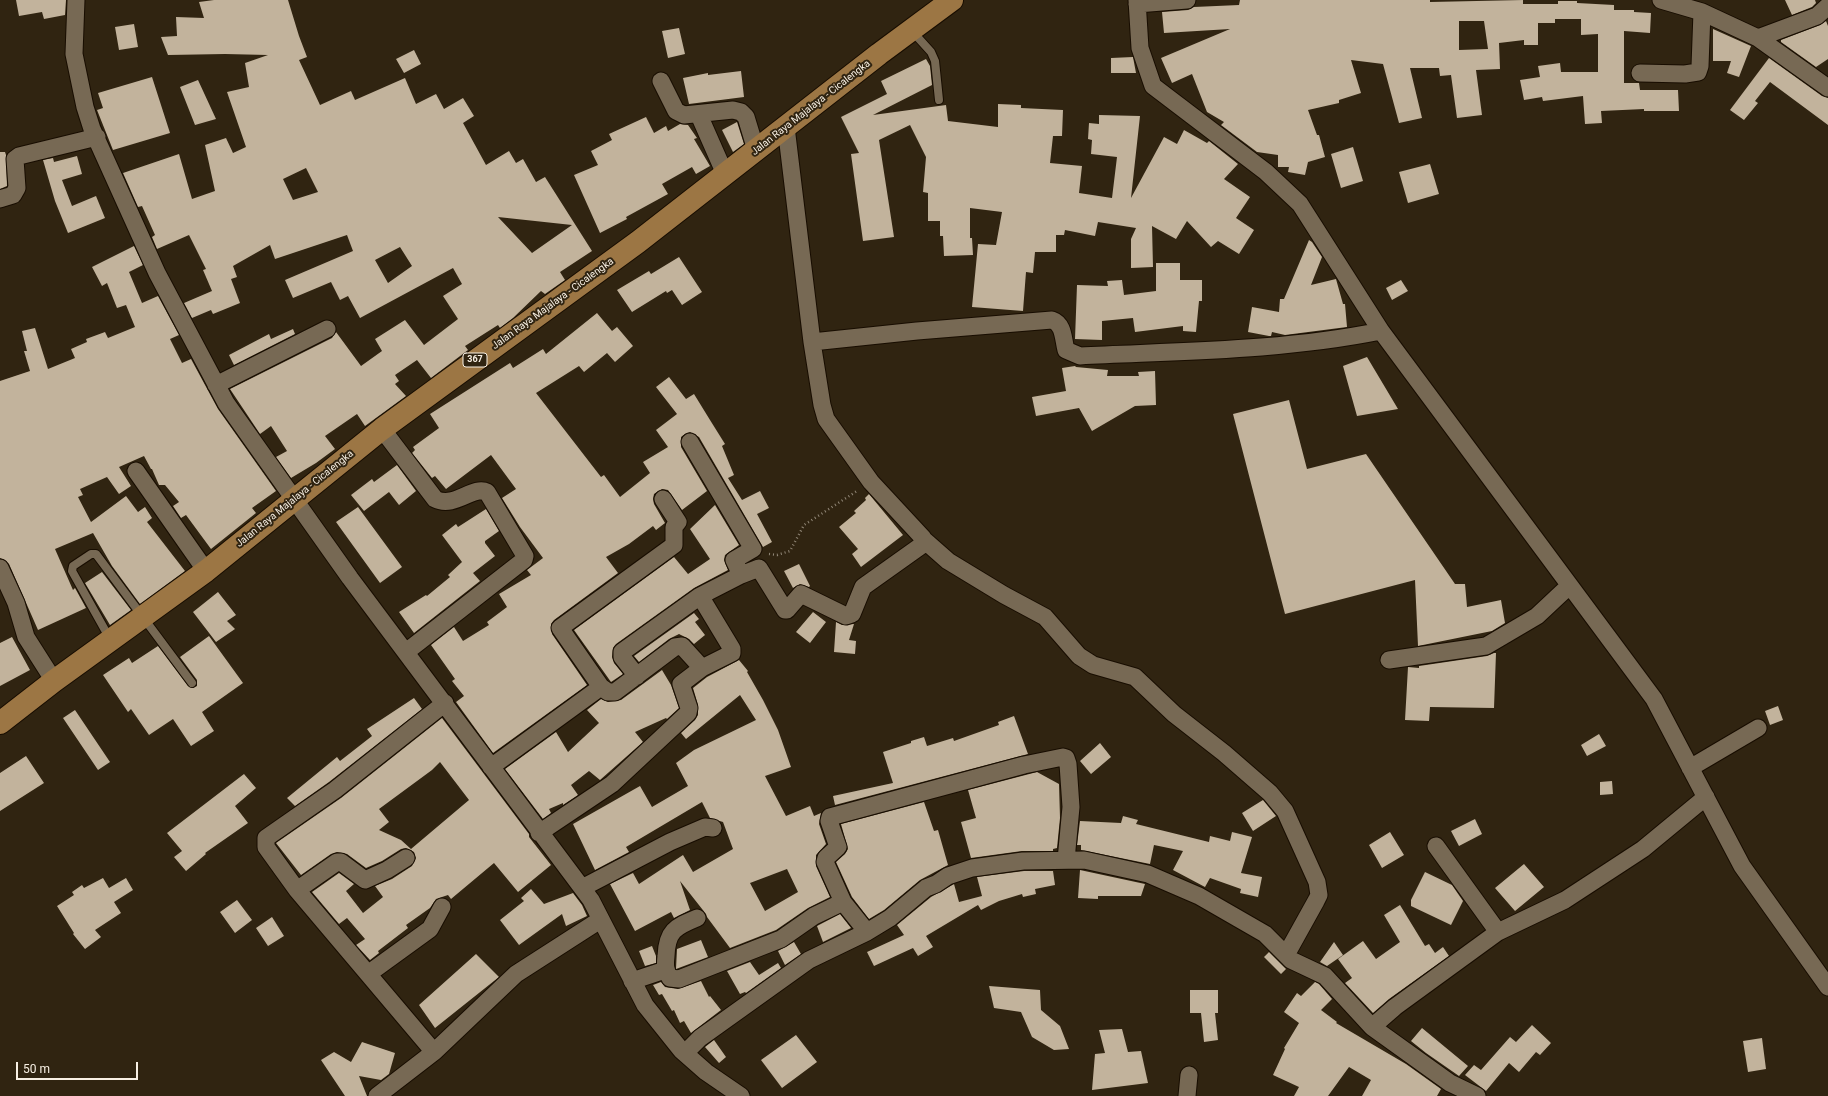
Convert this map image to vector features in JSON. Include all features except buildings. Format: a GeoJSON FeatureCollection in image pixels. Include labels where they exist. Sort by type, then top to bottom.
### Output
{"type":"FeatureCollection","features":[{"type":"Feature","properties":{"kind":"main road","name":"Jalan Raya Majalaya - Cicalengka"},"geometry":{"type":"LineString","coordinates":[[0,723],[54,681],[206,571],[382,429],[638,242],[950,1]]}},
{"type":"Feature","properties":{"kind":"street"},"geometry":{"type":"LineString","coordinates":[[76,0],[74,54],[85,107],[92,129],[97,137],[157,273],[226,403],[350,578],[445,703],[539,833],[591,900],[645,1005],[685,1053],[706,1072],[740,1096]]}},
{"type":"Feature","properties":{"kind":"street"},"geometry":{"type":"LineString","coordinates":[[1187,0],[1137,2],[1140,48],[1153,86],[1266,172],[1300,204],[1381,331],[1654,699],[1742,866],[1828,988]]}},
{"type":"Feature","properties":{"kind":"street"},"geometry":{"type":"LineString","coordinates":[[1661,0],[1702,12],[1758,38],[1828,88]]}},
{"type":"Feature","properties":{"kind":"street"},"geometry":{"type":"LineString","coordinates":[[1758,38],[1817,16],[1828,6]]}},
{"type":"Feature","properties":{"kind":"street"},"geometry":{"type":"LineString","coordinates":[[1640,73],[1685,74],[1698,72],[1700,66],[1702,12]]}},
{"type":"Feature","properties":{"kind":"street"},"geometry":{"type":"LineString","coordinates":[[661,81],[676,111],[684,114],[699,114],[733,110],[741,112],[746,117],[756,150]]}},
{"type":"Feature","properties":{"kind":"street"},"geometry":{"type":"LineString","coordinates":[[699,114],[725,174]]}},
{"type":"Feature","properties":{"kind":"street"},"geometry":{"type":"LineString","coordinates":[[786,127],[812,342],[822,405],[826,419],[871,482],[923,539],[948,561],[1004,595],[1045,617],[1085,661],[1093,665],[1130,674],[1141,681],[1168,708],[1224,753],[1276,798],[1285,811],[1319,889],[1316,901],[1286,955]]}},
{"type":"Feature","properties":{"kind":"street"},"geometry":{"type":"LineString","coordinates":[[0,199],[13,195],[18,188],[14,164],[15,159],[19,156],[97,137]]}},
{"type":"Feature","properties":{"kind":"street"},"geometry":{"type":"LineString","coordinates":[[812,342],[917,331],[1052,320],[1058,322],[1061,327],[1066,350],[1080,356],[1268,347],[1331,340],[1381,331]]}},
{"type":"Feature","properties":{"kind":"street"},"geometry":{"type":"LineString","coordinates":[[216,385],[327,329]]}},
{"type":"Feature","properties":{"kind":"street"},"geometry":{"type":"LineString","coordinates":[[382,429],[435,499],[447,503],[481,490],[487,492],[525,556],[524,560],[406,652]]}},
{"type":"Feature","properties":{"kind":"street"},"geometry":{"type":"LineString","coordinates":[[690,442],[753,549],[734,560],[741,575]]}},
{"type":"Feature","properties":{"kind":"street"},"geometry":{"type":"LineString","coordinates":[[136,471],[206,571]]}},
{"type":"Feature","properties":{"kind":"street"},"geometry":{"type":"LineString","coordinates":[[663,499],[678,522],[674,527],[674,545],[560,628],[601,687],[608,692],[614,692],[678,646],[682,646],[702,668]]}},
{"type":"Feature","properties":{"kind":"street"},"geometry":{"type":"LineString","coordinates":[[637,676],[622,657],[622,652],[700,596],[741,575],[757,568],[761,569],[785,610],[787,610],[801,594],[846,616],[850,616],[863,587],[922,545],[923,539]]}},
{"type":"Feature","properties":{"kind":"street"},"geometry":{"type":"LineString","coordinates":[[0,568],[16,603],[26,637],[54,681]]}},
{"type":"Feature","properties":{"kind":"street"},"geometry":{"type":"LineString","coordinates":[[1389,660],[1486,646],[1537,616],[1570,586]]}},
{"type":"Feature","properties":{"kind":"street"},"geometry":{"type":"LineString","coordinates":[[539,833],[612,784],[688,713],[690,708],[681,684],[702,668],[732,653],[732,650],[700,596]]}},
{"type":"Feature","properties":{"kind":"street"},"geometry":{"type":"LineString","coordinates":[[491,767],[601,687]]}},
{"type":"Feature","properties":{"kind":"street"},"geometry":{"type":"LineString","coordinates":[[434,1052],[297,890],[266,847],[266,838],[335,790],[445,703]]}},
{"type":"Feature","properties":{"kind":"street"},"geometry":{"type":"LineString","coordinates":[[1690,768],[1758,728]]}},
{"type":"Feature","properties":{"kind":"street"},"geometry":{"type":"LineString","coordinates":[[867,932],[843,902],[825,862],[826,858],[838,847],[829,821],[830,817],[1061,757],[1066,758],[1068,764],[1071,807],[1066,860]]}},
{"type":"Feature","properties":{"kind":"street"},"geometry":{"type":"LineString","coordinates":[[1372,1027],[1395,1008],[1498,932],[1565,900],[1643,849],[1706,797]]}},
{"type":"Feature","properties":{"kind":"street"},"geometry":{"type":"LineString","coordinates":[[582,888],[683,836],[705,827],[713,828]]}},
{"type":"Feature","properties":{"kind":"street"},"geometry":{"type":"LineString","coordinates":[[1436,846],[1498,932]]}},
{"type":"Feature","properties":{"kind":"street"},"geometry":{"type":"LineString","coordinates":[[297,890],[337,862],[341,862],[365,880],[387,870],[406,858]]}},
{"type":"Feature","properties":{"kind":"street"},"geometry":{"type":"LineString","coordinates":[[685,1053],[700,1038],[809,960],[867,932],[890,918],[926,888],[936,884],[948,876],[972,868],[1023,861],[1084,860],[1148,874],[1192,892],[1265,934],[1291,960],[1325,976],[1372,1027],[1450,1083],[1477,1096]]}},
{"type":"Feature","properties":{"kind":"street"},"geometry":{"type":"LineString","coordinates":[[697,918],[677,927],[669,936],[666,946],[665,970],[670,978],[676,979],[720,963],[776,939],[781,939],[814,916],[843,902]]}},
{"type":"Feature","properties":{"kind":"street"},"geometry":{"type":"LineString","coordinates":[[368,974],[430,929],[442,907]]}},
{"type":"Feature","properties":{"kind":"street"},"geometry":{"type":"LineString","coordinates":[[377,1096],[434,1052],[516,974],[600,920]]}},
{"type":"Feature","properties":{"kind":"street"},"geometry":{"type":"LineString","coordinates":[[632,981],[665,970]]}},
{"type":"Feature","properties":{"kind":"street"},"geometry":{"type":"LineString","coordinates":[[1187,1096],[1189,1075]]}},
{"type":"Feature","properties":{"kind":"lane"},"geometry":{"type":"LineString","coordinates":[[912,30],[931,52],[935,61],[939,100]]}},
{"type":"Feature","properties":{"kind":"lane"},"geometry":{"type":"LineString","coordinates":[[110,640],[72,571],[73,566],[91,554],[96,554],[192,683]]}},
{"type":"Feature","properties":{"kind":"path"},"geometry":{"type":"LineString","coordinates":[[753,549],[772,555],[790,551],[804,525],[871,482]]}}]}
